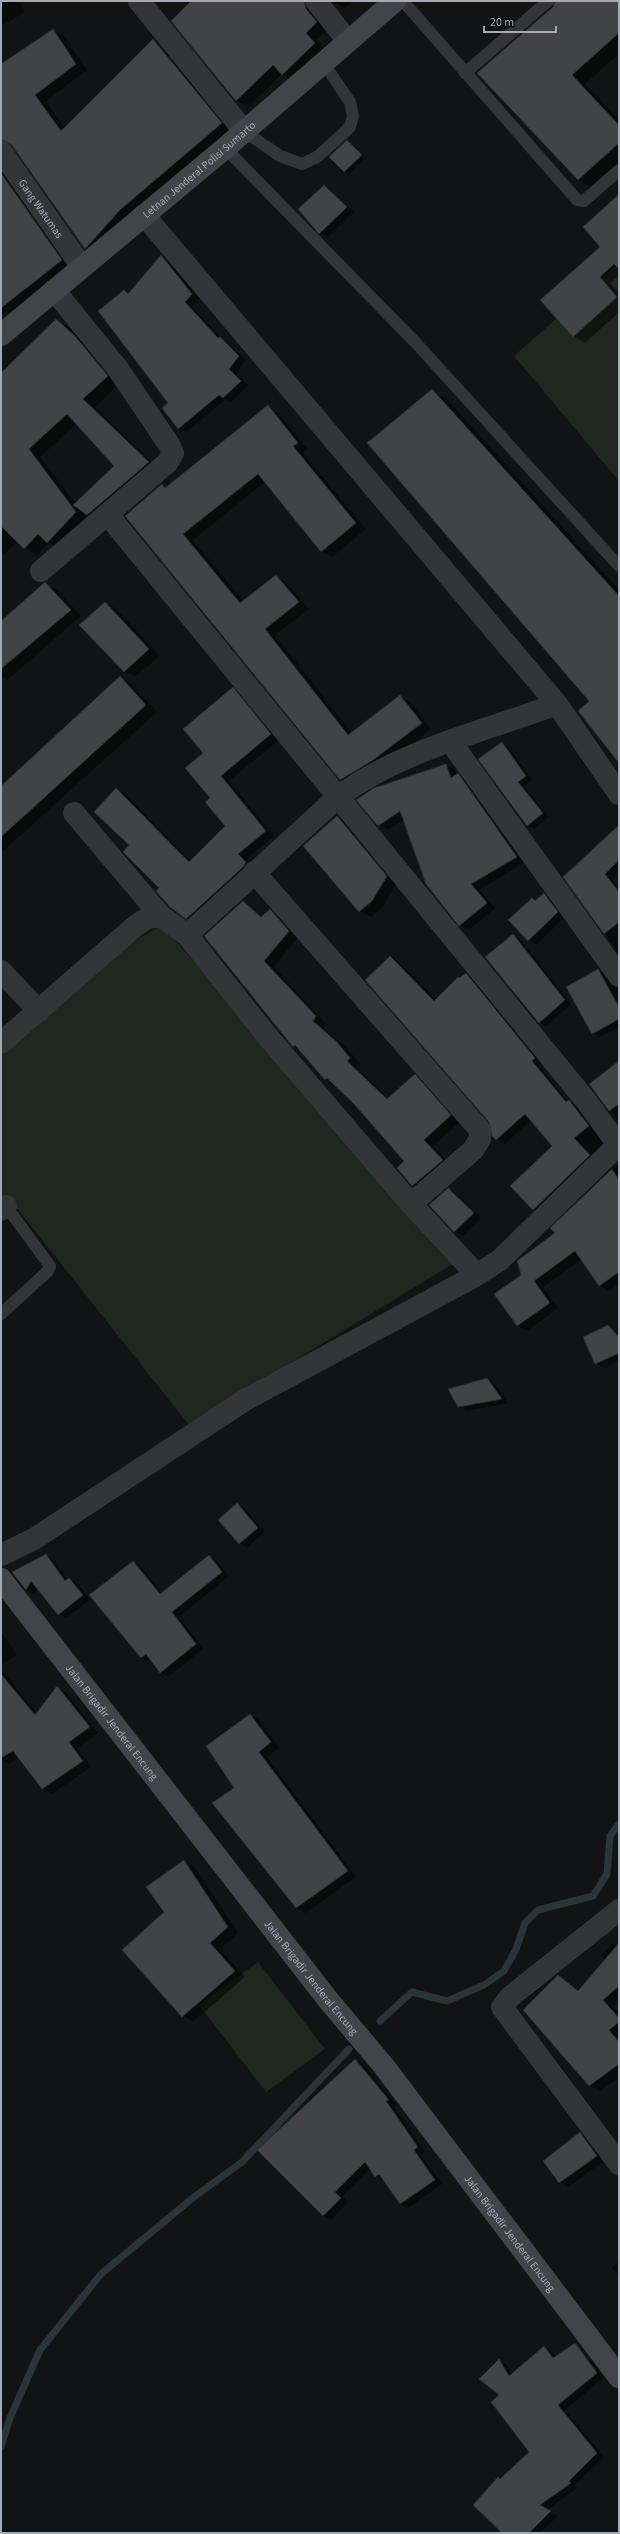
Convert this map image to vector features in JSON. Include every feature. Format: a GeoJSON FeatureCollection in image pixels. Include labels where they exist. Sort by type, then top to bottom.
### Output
{"type":"FeatureCollection","features":[{"type":"Feature","properties":{"kind":"street"},"geometry":{"type":"LineString","coordinates":[[140,1],[244,131]]}},
{"type":"Feature","properties":{"kind":"street"},"geometry":{"type":"LineString","coordinates":[[316,1],[347,40]]}},
{"type":"Feature","properties":{"kind":"street","name":"Letnan Jenderal Polisi Sumarto"},"geometry":{"type":"LineString","coordinates":[[1,335],[225,148],[347,40],[395,1]]}},
{"type":"Feature","properties":{"kind":"street","name":"Gang Watumas"},"geometry":{"type":"LineString","coordinates":[[1,151],[82,267]]}},
{"type":"Feature","properties":{"kind":"street"},"geometry":{"type":"LineString","coordinates":[[144,215],[557,704],[619,794]]}},
{"type":"Feature","properties":{"kind":"street"},"geometry":{"type":"LineString","coordinates":[[41,571],[167,463],[172,454],[170,446],[118,368],[54,290]]}},
{"type":"Feature","properties":{"kind":"street"},"geometry":{"type":"LineString","coordinates":[[1,1555],[34,1539],[245,1400],[477,1275],[500,1260],[619,1145],[587,1102],[339,796],[108,515]]}},
{"type":"Feature","properties":{"kind":"street"},"geometry":{"type":"LineString","coordinates":[[187,935],[254,872],[339,796],[363,778],[388,765],[450,741],[557,704]]}},
{"type":"Feature","properties":{"kind":"street"},"geometry":{"type":"LineString","coordinates":[[450,741],[619,976]]}},
{"type":"Feature","properties":{"kind":"street"},"geometry":{"type":"LineString","coordinates":[[74,813],[161,916],[187,935],[268,1037],[411,1204],[477,1275]]}},
{"type":"Feature","properties":{"kind":"street"},"geometry":{"type":"LineString","coordinates":[[254,872],[480,1130],[480,1139],[473,1150],[411,1204]]}},
{"type":"Feature","properties":{"kind":"street"},"geometry":{"type":"LineString","coordinates":[[1,1043],[134,927],[147,918],[161,916]]}},
{"type":"Feature","properties":{"kind":"street"},"geometry":{"type":"LineString","coordinates":[[1,971],[39,1011]]}},
{"type":"Feature","properties":{"kind":"street","name":"Jalan Brigadir Jenderal Encung"},"geometry":{"type":"LineString","coordinates":[[1,1579],[328,2001],[383,2065],[619,2377]]}},
{"type":"Feature","properties":{"kind":"street"},"geometry":{"type":"LineString","coordinates":[[619,1910],[510,1997],[502,2007],[619,2164]]}},
{"type":"Feature","properties":{"kind":"lane"},"geometry":{"type":"LineString","coordinates":[[403,1],[577,200],[584,201],[619,170]]}},
{"type":"Feature","properties":{"kind":"lane"},"geometry":{"type":"LineString","coordinates":[[465,73],[548,1]]}},
{"type":"Feature","properties":{"kind":"lane"},"geometry":{"type":"LineString","coordinates":[[244,131],[280,156],[302,164],[317,157],[350,127],[353,116],[350,102],[323,62]]}},
{"type":"Feature","properties":{"kind":"lane"},"geometry":{"type":"LineString","coordinates":[[225,148],[416,343],[619,566]]}},
{"type":"Feature","properties":{"kind":"lane"},"geometry":{"type":"LineString","coordinates":[[1,1314],[48,1271],[50,1266],[3,1208]]}},
{"type":"Feature","properties":{"kind":"shaded area"},"geometry":{"type":"Polygon","coordinates":[[[619,263],[619,481],[514,356],[619,263]]]}},
{"type":"Feature","properties":{"kind":"shaded area"},"geometry":{"type":"Polygon","coordinates":[[[162,925],[456,1262],[189,1425],[8,1197],[1,1202],[1,1042],[108,956],[162,925]]]}},
{"type":"Feature","properties":{"kind":"shaded area"},"geometry":{"type":"Polygon","coordinates":[[[258,1962],[325,2049],[266,2092],[199,2005],[258,1962]]]}},
{"type":"Feature","properties":{"kind":"building"},"geometry":{"type":"Polygon","coordinates":[[[191,1],[304,1],[306,9],[317,22],[306,33],[315,43],[282,75],[273,65],[236,101],[171,21],[191,1]]]}},
{"type":"Feature","properties":{"kind":"building"},"geometry":{"type":"Polygon","coordinates":[[[555,1],[619,1],[619,33],[572,75],[619,125],[619,143],[578,180],[477,73],[553,7],[555,1]]]}},
{"type":"Feature","properties":{"kind":"building"},"geometry":{"type":"Polygon","coordinates":[[[53,29],[76,64],[35,95],[61,131],[153,39],[222,123],[120,210],[85,249],[11,144],[1,139],[1,64],[53,29]]]}},
{"type":"Feature","properties":{"kind":"building"},"geometry":{"type":"Polygon","coordinates":[[[347,140],[362,155],[344,172],[329,157],[347,140]]]}},
{"type":"Feature","properties":{"kind":"building"},"geometry":{"type":"Polygon","coordinates":[[[1,173],[62,260],[1,308],[1,173]]]}},
{"type":"Feature","properties":{"kind":"building"},"geometry":{"type":"Polygon","coordinates":[[[324,185],[347,207],[319,234],[298,209],[324,185]]]}},
{"type":"Feature","properties":{"kind":"building"},"geometry":{"type":"Polygon","coordinates":[[[619,194],[619,269],[614,264],[600,277],[617,297],[573,337],[540,300],[600,247],[583,227],[619,194]]]}},
{"type":"Feature","properties":{"kind":"building"},"geometry":{"type":"Polygon","coordinates":[[[161,255],[192,294],[185,302],[218,338],[220,337],[239,356],[229,369],[241,381],[223,398],[219,395],[178,429],[162,408],[168,403],[98,311],[124,290],[128,294],[161,255]]]}},
{"type":"Feature","properties":{"kind":"building"},"geometry":{"type":"Polygon","coordinates":[[[56,319],[75,336],[108,376],[83,399],[149,462],[87,515],[73,505],[114,466],[67,414],[29,449],[76,512],[47,543],[38,534],[24,549],[1,526],[1,373],[56,319]]]}},
{"type":"Feature","properties":{"kind":"building"},"geometry":{"type":"Polygon","coordinates":[[[432,389],[619,596],[619,763],[578,711],[589,701],[367,443],[432,389]]]}},
{"type":"Feature","properties":{"kind":"building"},"geometry":{"type":"Polygon","coordinates":[[[268,405],[298,443],[293,446],[356,523],[321,552],[258,474],[183,534],[240,603],[276,575],[299,602],[265,629],[348,735],[400,695],[422,723],[373,760],[340,780],[125,516],[162,484],[165,488],[268,405]]]}},
{"type":"Feature","properties":{"kind":"building"},"geometry":{"type":"Polygon","coordinates":[[[45,582],[71,610],[1,669],[1,621],[45,582]]]}},
{"type":"Feature","properties":{"kind":"building"},"geometry":{"type":"Polygon","coordinates":[[[105,602],[149,649],[124,672],[79,625],[105,602]]]}},
{"type":"Feature","properties":{"kind":"building"},"geometry":{"type":"Polygon","coordinates":[[[120,676],[146,705],[1,837],[1,786],[120,676]]]}},
{"type":"Feature","properties":{"kind":"building"},"geometry":{"type":"Polygon","coordinates":[[[233,687],[271,734],[221,776],[266,831],[238,854],[246,862],[243,867],[186,919],[170,907],[156,891],[159,888],[123,852],[129,845],[94,812],[116,788],[189,862],[225,826],[205,802],[210,798],[185,768],[203,753],[183,729],[233,687]]]}},
{"type":"Feature","properties":{"kind":"building"},"geometry":{"type":"Polygon","coordinates":[[[502,742],[526,776],[518,782],[543,813],[527,826],[478,759],[502,742]]]}},
{"type":"Feature","properties":{"kind":"building"},"geometry":{"type":"Polygon","coordinates":[[[446,764],[451,778],[458,773],[517,857],[471,884],[487,903],[459,926],[426,884],[400,811],[378,826],[356,800],[374,788],[446,764]]]}},
{"type":"Feature","properties":{"kind":"building"},"geometry":{"type":"Polygon","coordinates":[[[337,816],[387,876],[372,901],[359,912],[303,846],[337,816]]]}},
{"type":"Feature","properties":{"kind":"building"},"geometry":{"type":"Polygon","coordinates":[[[619,825],[619,860],[605,874],[619,892],[619,922],[604,934],[563,877],[619,825]]]}},
{"type":"Feature","properties":{"kind":"building"},"geometry":{"type":"Polygon","coordinates":[[[544,893],[558,912],[528,941],[508,920],[532,898],[535,901],[544,893]]]}},
{"type":"Feature","properties":{"kind":"building"},"geometry":{"type":"Polygon","coordinates":[[[243,901],[261,917],[270,909],[289,931],[264,961],[316,1016],[313,1021],[337,1042],[350,1058],[347,1061],[387,1099],[415,1074],[451,1115],[424,1140],[443,1160],[412,1186],[397,1168],[404,1161],[354,1104],[327,1078],[325,1080],[295,1045],[293,1047],[204,936],[243,901]]]}},
{"type":"Feature","properties":{"kind":"building"},"geometry":{"type":"Polygon","coordinates":[[[513,934],[565,1000],[539,1023],[485,957],[513,934]]]}},
{"type":"Feature","properties":{"kind":"building"},"geometry":{"type":"Polygon","coordinates":[[[390,956],[434,1001],[458,977],[459,978],[466,973],[535,1058],[532,1061],[566,1102],[569,1100],[589,1126],[574,1138],[590,1155],[533,1210],[510,1186],[552,1146],[525,1114],[496,1140],[492,1136],[489,1122],[365,980],[390,956]]]}},
{"type":"Feature","properties":{"kind":"building"},"geometry":{"type":"Polygon","coordinates":[[[598,969],[619,1007],[619,1019],[592,1034],[566,987],[598,969]]]}},
{"type":"Feature","properties":{"kind":"building"},"geometry":{"type":"Polygon","coordinates":[[[619,1061],[619,1104],[609,1111],[589,1084],[619,1061]]]}},
{"type":"Feature","properties":{"kind":"building"},"geometry":{"type":"Polygon","coordinates":[[[612,1169],[619,1180],[619,1272],[599,1286],[575,1251],[534,1281],[550,1303],[517,1326],[494,1294],[521,1275],[517,1261],[555,1233],[550,1228],[612,1169]]]}},
{"type":"Feature","properties":{"kind":"building"},"geometry":{"type":"Polygon","coordinates":[[[448,1188],[474,1213],[454,1232],[429,1205],[448,1188]]]}},
{"type":"Feature","properties":{"kind":"building"},"geometry":{"type":"Polygon","coordinates":[[[608,1325],[619,1337],[619,1353],[595,1364],[583,1337],[608,1325]]]}},
{"type":"Feature","properties":{"kind":"building"},"geometry":{"type":"Polygon","coordinates":[[[487,1378],[502,1399],[458,1407],[448,1389],[487,1378]]]}},
{"type":"Feature","properties":{"kind":"building"},"geometry":{"type":"Polygon","coordinates":[[[237,1503],[258,1528],[239,1544],[218,1520],[237,1503]]]}},
{"type":"Feature","properties":{"kind":"building"},"geometry":{"type":"Polygon","coordinates":[[[46,1554],[65,1581],[69,1578],[83,1595],[58,1615],[31,1581],[26,1590],[12,1572],[46,1554]]]}},
{"type":"Feature","properties":{"kind":"building"},"geometry":{"type":"Polygon","coordinates":[[[209,1555],[222,1572],[172,1612],[196,1644],[160,1673],[146,1654],[141,1658],[89,1595],[133,1561],[160,1594],[209,1555]]]}},
{"type":"Feature","properties":{"kind":"building"},"geometry":{"type":"Polygon","coordinates":[[[1,1674],[35,1715],[57,1686],[90,1727],[69,1742],[83,1761],[42,1789],[13,1751],[1,1758],[1,1674]]]}},
{"type":"Feature","properties":{"kind":"building"},"geometry":{"type":"Polygon","coordinates":[[[250,1714],[271,1742],[259,1752],[348,1871],[296,1908],[212,1803],[234,1788],[206,1746],[250,1714]]]}},
{"type":"Feature","properties":{"kind":"building"},"geometry":{"type":"Polygon","coordinates":[[[184,1860],[228,1927],[210,1943],[235,1971],[182,2017],[122,1950],[164,1912],[146,1887],[184,1860]]]}},
{"type":"Feature","properties":{"kind":"building"},"geometry":{"type":"Polygon","coordinates":[[[619,1943],[619,1986],[603,2000],[619,2018],[619,2022],[609,2030],[619,2042],[619,2064],[589,2086],[523,2010],[558,1975],[578,1991],[619,1943]]]}},
{"type":"Feature","properties":{"kind":"building"},"geometry":{"type":"Polygon","coordinates":[[[355,2059],[389,2100],[386,2101],[418,2147],[414,2150],[435,2180],[400,2204],[379,2174],[375,2177],[365,2162],[335,2192],[341,2198],[323,2216],[257,2150],[355,2059]]]}},
{"type":"Feature","properties":{"kind":"building"},"geometry":{"type":"Polygon","coordinates":[[[580,2132],[597,2156],[559,2183],[543,2161],[580,2132]]]}},
{"type":"Feature","properties":{"kind":"building"},"geometry":{"type":"Polygon","coordinates":[[[575,2343],[597,2373],[558,2405],[597,2453],[569,2481],[571,2483],[540,2505],[551,2511],[529,2533],[502,2533],[473,2505],[498,2477],[500,2479],[529,2452],[491,2402],[499,2395],[479,2379],[499,2359],[509,2376],[544,2346],[553,2358],[575,2343]]]}},
{"type":"Feature","properties":{"kind":"waterway"},"geometry":{"type":"LineString","coordinates":[[380,2021],[412,1992],[447,2001],[484,1985],[504,1971],[516,1949],[525,1923],[538,1910],[593,1896],[607,1874],[610,1836],[619,1824]]}},
{"type":"Feature","properties":{"kind":"waterway"},"geometry":{"type":"LineString","coordinates":[[1,2447],[10,2418],[40,2350],[101,2274],[194,2197],[242,2162],[349,2049]]}}]}
